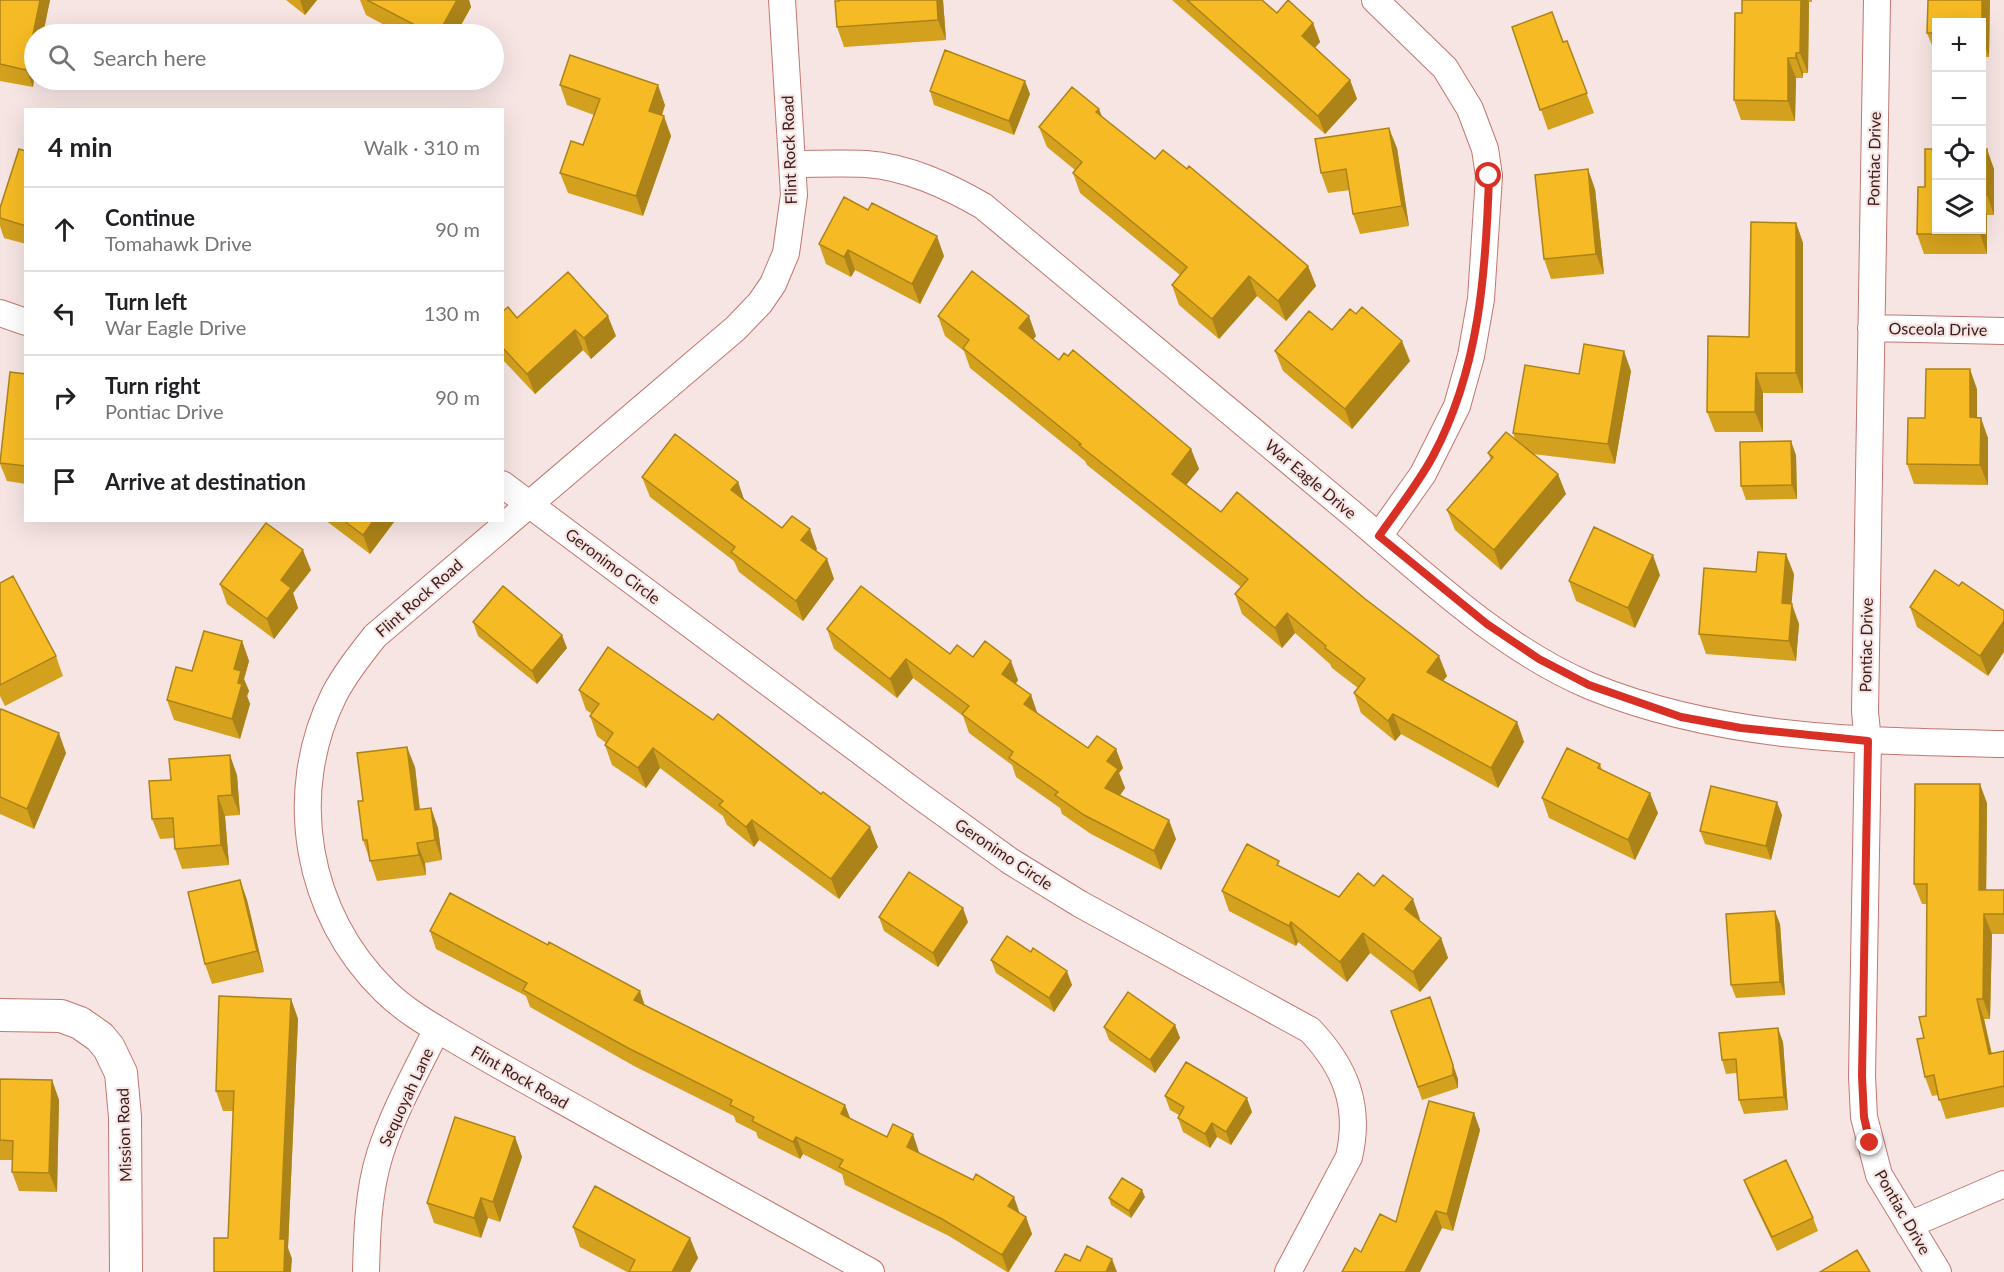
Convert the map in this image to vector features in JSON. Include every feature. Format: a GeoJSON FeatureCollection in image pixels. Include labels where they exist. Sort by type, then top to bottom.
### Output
{"type":"FeatureCollection","features":[{"type":"Feature","properties":{"kind":"street","name":"Flint Rock Road"},"geometry":{"type":"LineString","coordinates":[[782,0],[794,195],[786,254],[773,284],[760,303],[736,328],[375,636],[345,675],[322,723],[313,753],[309,783],[308,828],[320,891],[341,937],[354,957],[386,992],[437,1029],[871,1272]]}},
{"type":"Feature","properties":{"kind":"street"},"geometry":{"type":"LineString","coordinates":[[1375,0],[1445,68],[1470,109],[1485,149],[1489,176],[1481,299],[1471,356],[1457,406],[1423,474],[1379,536]]}},
{"type":"Feature","properties":{"kind":"street","name":"Pontiac Drive"},"geometry":{"type":"LineString","coordinates":[[1877,0],[1865,712],[1868,741],[1862,1076],[1864,1117],[1880,1175],[1938,1272]]}},
{"type":"Feature","properties":{"kind":"street","name":"War Eagle Drive"},"geometry":{"type":"LineString","coordinates":[[792,164],[868,164],[946,186],[983,206],[1487,624],[1539,659],[1589,685],[1681,717],[1741,728],[1868,741],[2004,744]]}},
{"type":"Feature","properties":{"kind":"street"},"geometry":{"type":"LineString","coordinates":[[0,313],[24,321]]}},
{"type":"Feature","properties":{"kind":"street","name":"Osceola Drive"},"geometry":{"type":"LineString","coordinates":[[1871,328],[2004,331]]}},
{"type":"Feature","properties":{"kind":"street","name":"Geronimo Circle"},"geometry":{"type":"LineString","coordinates":[[504,485],[1010,861],[1080,904],[1310,1030],[1330,1051],[1342,1070],[1353,1115],[1353,1141],[1349,1157],[1288,1272]]}},
{"type":"Feature","properties":{"kind":"street","name":"Mission Road"},"geometry":{"type":"LineString","coordinates":[[0,1016],[61,1016],[80,1023],[100,1037],[109,1048],[121,1073],[125,1117],[126,1272]]}},
{"type":"Feature","properties":{"kind":"street","name":"Sequoyah Lane"},"geometry":{"type":"LineString","coordinates":[[366,1272],[370,1203],[379,1156],[392,1121],[437,1029]]}},
{"type":"Feature","properties":{"kind":"street"},"geometry":{"type":"LineString","coordinates":[[1909,1224],[2004,1184]]}},
{"type":"Feature","properties":{"kind":"building"},"geometry":{"type":"Polygon","coordinates":[[[0,0],[40,0],[35,24],[24,24],[24,70],[0,64],[0,0]]]}},
{"type":"Feature","properties":{"kind":"building"},"geometry":{"type":"Polygon","coordinates":[[[367,0],[457,0],[444,24],[413,24],[367,0]]]}},
{"type":"Feature","properties":{"kind":"building"},"geometry":{"type":"Polygon","coordinates":[[[937,0],[938,20],[837,27],[835,1],[937,0]]]}},
{"type":"Feature","properties":{"kind":"building"},"geometry":{"type":"Polygon","coordinates":[[[1187,0],[1262,0],[1277,13],[1288,0],[1313,23],[1302,36],[1350,80],[1318,116],[1187,0]]]}},
{"type":"Feature","properties":{"kind":"building"},"geometry":{"type":"Polygon","coordinates":[[[1742,0],[1801,0],[1800,53],[1796,53],[1796,58],[1788,58],[1788,101],[1734,100],[1735,13],[1742,13],[1742,0]]]}},
{"type":"Feature","properties":{"kind":"building"},"geometry":{"type":"Polygon","coordinates":[[[1928,0],[1982,0],[1982,18],[1932,18],[1932,33],[1927,33],[1928,0]]]}},
{"type":"Feature","properties":{"kind":"building"},"geometry":{"type":"Polygon","coordinates":[[[1552,12],[1563,42],[1567,41],[1587,93],[1540,110],[1512,27],[1552,12]]]}},
{"type":"Feature","properties":{"kind":"building"},"geometry":{"type":"Polygon","coordinates":[[[945,50],[1025,81],[1009,121],[930,91],[945,50]]]}},
{"type":"Feature","properties":{"kind":"building"},"geometry":{"type":"Polygon","coordinates":[[[570,55],[658,85],[649,111],[664,116],[636,196],[560,173],[571,141],[583,145],[600,99],[560,85],[570,55]]]}},
{"type":"Feature","properties":{"kind":"building"},"geometry":{"type":"Polygon","coordinates":[[[1072,87],[1099,109],[1096,112],[1155,159],[1163,150],[1187,169],[1189,166],[1308,266],[1278,301],[1249,276],[1212,319],[1172,285],[1187,267],[1073,173],[1082,162],[1039,127],[1072,87]]]}},
{"type":"Feature","properties":{"kind":"building"},"geometry":{"type":"Polygon","coordinates":[[[1389,128],[1402,206],[1353,214],[1346,169],[1321,173],[1315,139],[1389,128]]]}},
{"type":"Feature","properties":{"kind":"building"},"geometry":{"type":"Polygon","coordinates":[[[19,149],[24,150],[24,225],[0,218],[0,208],[19,149]]]}},
{"type":"Feature","properties":{"kind":"building"},"geometry":{"type":"Polygon","coordinates":[[[1925,149],[1932,149],[1932,234],[1917,234],[1918,187],[1925,187],[1925,149]]]}},
{"type":"Feature","properties":{"kind":"building"},"geometry":{"type":"Polygon","coordinates":[[[1986,149],[1987,149],[1986,195],[1986,149]]]}},
{"type":"Feature","properties":{"kind":"building"},"geometry":{"type":"Polygon","coordinates":[[[1588,169],[1596,254],[1544,259],[1535,175],[1588,169]]]}},
{"type":"Feature","properties":{"kind":"building"},"geometry":{"type":"Polygon","coordinates":[[[844,197],[868,210],[872,203],[937,236],[912,284],[848,250],[844,257],[819,244],[844,197]]]}},
{"type":"Feature","properties":{"kind":"building"},"geometry":{"type":"Polygon","coordinates":[[[1751,222],[1796,223],[1796,373],[1756,373],[1755,412],[1707,412],[1708,336],[1749,337],[1751,222]]]}},
{"type":"Feature","properties":{"kind":"building"},"geometry":{"type":"Polygon","coordinates":[[[972,271],[1029,316],[1019,328],[1059,360],[1064,353],[1068,356],[1073,350],[1191,449],[1172,474],[1221,512],[1237,492],[1364,598],[1439,656],[1427,672],[1517,722],[1491,768],[1393,714],[1388,721],[1354,693],[1365,679],[1325,648],[1326,646],[1287,613],[1275,628],[1235,594],[1248,579],[1079,445],[1081,444],[963,348],[969,340],[938,316],[972,271]]]}},
{"type":"Feature","properties":{"kind":"building"},"geometry":{"type":"Polygon","coordinates":[[[568,272],[608,316],[584,338],[575,330],[527,374],[504,349],[504,310],[508,307],[517,318],[568,272]]]}},
{"type":"Feature","properties":{"kind":"building"},"geometry":{"type":"Polygon","coordinates":[[[1362,307],[1402,341],[1345,409],[1275,351],[1309,311],[1332,330],[1350,309],[1356,314],[1362,307]]]}},
{"type":"Feature","properties":{"kind":"building"},"geometry":{"type":"Polygon","coordinates":[[[1584,344],[1624,351],[1608,444],[1513,433],[1525,365],[1579,374],[1584,344]]]}},
{"type":"Feature","properties":{"kind":"building"},"geometry":{"type":"Polygon","coordinates":[[[1926,369],[1970,369],[1970,417],[1981,418],[1980,465],[1907,464],[1908,418],[1925,418],[1926,369]]]}},
{"type":"Feature","properties":{"kind":"building"},"geometry":{"type":"Polygon","coordinates":[[[10,372],[24,374],[24,466],[0,463],[10,372]]]}},
{"type":"Feature","properties":{"kind":"building"},"geometry":{"type":"Polygon","coordinates":[[[1506,432],[1558,474],[1494,550],[1447,510],[1493,457],[1488,453],[1506,432]]]}},
{"type":"Feature","properties":{"kind":"building"},"geometry":{"type":"Polygon","coordinates":[[[675,434],[738,482],[731,490],[782,528],[792,516],[810,529],[801,540],[827,559],[796,601],[731,552],[735,547],[642,477],[675,434]]]}},
{"type":"Feature","properties":{"kind":"building"},"geometry":{"type":"Polygon","coordinates":[[[1791,441],[1792,485],[1741,486],[1740,442],[1791,441]]]}},
{"type":"Feature","properties":{"kind":"building"},"geometry":{"type":"Polygon","coordinates":[[[346,522],[373,522],[363,535],[346,522]]]}},
{"type":"Feature","properties":{"kind":"building"},"geometry":{"type":"Polygon","coordinates":[[[266,523],[303,550],[281,580],[291,588],[267,619],[220,584],[266,523]]]}},
{"type":"Feature","properties":{"kind":"building"},"geometry":{"type":"Polygon","coordinates":[[[1594,527],[1653,555],[1628,608],[1569,581],[1594,527]]]}},
{"type":"Feature","properties":{"kind":"building"},"geometry":{"type":"Polygon","coordinates":[[[1758,552],[1786,554],[1782,603],[1792,604],[1789,641],[1699,634],[1704,568],[1756,572],[1758,552]]]}},
{"type":"Feature","properties":{"kind":"building"},"geometry":{"type":"Polygon","coordinates":[[[1935,570],[1959,586],[1962,582],[2004,611],[2004,621],[1980,656],[1910,607],[1935,570]]]}},
{"type":"Feature","properties":{"kind":"building"},"geometry":{"type":"Polygon","coordinates":[[[13,576],[56,656],[0,685],[0,583],[13,576]]]}},
{"type":"Feature","properties":{"kind":"building"},"geometry":{"type":"Polygon","coordinates":[[[503,586],[562,635],[532,671],[473,622],[503,586]]]}},
{"type":"Feature","properties":{"kind":"building"},"geometry":{"type":"Polygon","coordinates":[[[861,586],[950,654],[957,645],[973,657],[985,641],[1011,661],[1002,674],[1031,695],[1024,704],[1088,748],[1097,736],[1116,749],[1107,761],[1118,769],[1105,788],[1169,820],[1154,851],[1084,815],[1055,795],[1058,792],[1009,758],[1013,752],[962,714],[969,706],[906,659],[890,679],[827,629],[861,586]]]}},
{"type":"Feature","properties":{"kind":"building"},"geometry":{"type":"Polygon","coordinates":[[[204,631],[242,641],[234,669],[241,671],[238,683],[242,684],[232,719],[167,700],[176,667],[192,671],[204,631]]]}},
{"type":"Feature","properties":{"kind":"building"},"geometry":{"type":"Polygon","coordinates":[[[608,647],[713,720],[718,714],[821,794],[823,792],[870,827],[831,879],[752,820],[746,827],[719,805],[723,801],[653,748],[638,768],[605,745],[613,733],[590,716],[599,704],[579,690],[608,647]]]}},
{"type":"Feature","properties":{"kind":"building"},"geometry":{"type":"Polygon","coordinates":[[[1,709],[59,733],[27,809],[0,797],[1,709]]]}},
{"type":"Feature","properties":{"kind":"building"},"geometry":{"type":"Polygon","coordinates":[[[407,747],[415,810],[431,808],[435,840],[417,843],[419,855],[370,861],[367,840],[363,840],[358,801],[363,801],[357,753],[407,747]]]}},
{"type":"Feature","properties":{"kind":"building"},"geometry":{"type":"Polygon","coordinates":[[[1567,748],[1600,764],[1598,768],[1650,793],[1628,840],[1542,798],[1567,748]]]}},
{"type":"Feature","properties":{"kind":"building"},"geometry":{"type":"Polygon","coordinates":[[[230,755],[232,795],[218,796],[221,845],[175,849],[173,818],[152,819],[149,781],[171,780],[169,759],[230,755]]]}},
{"type":"Feature","properties":{"kind":"building"},"geometry":{"type":"Polygon","coordinates":[[[1915,784],[1980,784],[1979,890],[2004,890],[2004,914],[1984,914],[1983,999],[1977,999],[1989,1054],[2004,1051],[2004,1086],[1939,1100],[1934,1075],[1925,1077],[1917,1039],[1924,1038],[1919,1017],[1926,1016],[1927,884],[1914,884],[1915,784]]]}},
{"type":"Feature","properties":{"kind":"building"},"geometry":{"type":"Polygon","coordinates":[[[1711,786],[1777,802],[1766,846],[1700,831],[1711,786]]]}},
{"type":"Feature","properties":{"kind":"building"},"geometry":{"type":"Polygon","coordinates":[[[1247,844],[1279,861],[1277,865],[1339,897],[1358,873],[1374,886],[1383,875],[1413,899],[1405,909],[1441,938],[1413,972],[1363,933],[1340,962],[1291,922],[1289,926],[1222,891],[1247,844]]]}},
{"type":"Feature","properties":{"kind":"building"},"geometry":{"type":"Polygon","coordinates":[[[909,872],[963,908],[933,953],[879,917],[909,872]]]}},
{"type":"Feature","properties":{"kind":"building"},"geometry":{"type":"Polygon","coordinates":[[[240,880],[257,951],[205,964],[188,892],[240,880]]]}},
{"type":"Feature","properties":{"kind":"building"},"geometry":{"type":"Polygon","coordinates":[[[450,893],[548,945],[549,942],[640,991],[634,1000],[845,1105],[841,1114],[887,1137],[893,1124],[913,1134],[907,1147],[973,1180],[976,1174],[1014,1197],[1008,1206],[1026,1217],[1002,1255],[942,1219],[839,1167],[843,1160],[796,1137],[793,1142],[752,1121],[754,1117],[730,1105],[732,1100],[628,1048],[523,990],[527,983],[430,931],[450,893]]]}},
{"type":"Feature","properties":{"kind":"building"},"geometry":{"type":"Polygon","coordinates":[[[1775,911],[1780,982],[1731,985],[1726,914],[1775,911]]]}},
{"type":"Feature","properties":{"kind":"building"},"geometry":{"type":"Polygon","coordinates":[[[1007,936],[1031,952],[1033,948],[1067,971],[1049,998],[991,960],[1007,936]]]}},
{"type":"Feature","properties":{"kind":"building"},"geometry":{"type":"Polygon","coordinates":[[[1128,992],[1175,1025],[1150,1060],[1104,1027],[1128,992]]]}},
{"type":"Feature","properties":{"kind":"building"},"geometry":{"type":"Polygon","coordinates":[[[219,996],[291,999],[280,1239],[285,1239],[284,1272],[214,1272],[214,1238],[228,1238],[234,1091],[216,1091],[219,996]]]}},
{"type":"Feature","properties":{"kind":"building"},"geometry":{"type":"Polygon","coordinates":[[[1430,997],[1453,1065],[1453,1075],[1418,1087],[1391,1011],[1430,997]]]}},
{"type":"Feature","properties":{"kind":"building"},"geometry":{"type":"Polygon","coordinates":[[[1778,1028],[1784,1097],[1739,1100],[1736,1059],[1722,1060],[1719,1033],[1778,1028]]]}},
{"type":"Feature","properties":{"kind":"building"},"geometry":{"type":"Polygon","coordinates":[[[1186,1062],[1247,1098],[1226,1132],[1212,1123],[1205,1134],[1178,1118],[1184,1107],[1165,1096],[1186,1062]]]}},
{"type":"Feature","properties":{"kind":"building"},"geometry":{"type":"Polygon","coordinates":[[[0,1079],[52,1080],[49,1173],[12,1172],[13,1141],[0,1140],[0,1079]]]}},
{"type":"Feature","properties":{"kind":"building"},"geometry":{"type":"Polygon","coordinates":[[[1429,1101],[1474,1113],[1447,1214],[1436,1211],[1405,1272],[1342,1272],[1355,1248],[1361,1252],[1380,1214],[1396,1222],[1429,1101]]]}},
{"type":"Feature","properties":{"kind":"building"},"geometry":{"type":"Polygon","coordinates":[[[455,1117],[515,1137],[493,1202],[481,1198],[474,1218],[427,1203],[455,1117]]]}},
{"type":"Feature","properties":{"kind":"building"},"geometry":{"type":"Polygon","coordinates":[[[1786,1160],[1813,1218],[1772,1237],[1744,1180],[1786,1160]]]}},
{"type":"Feature","properties":{"kind":"building"},"geometry":{"type":"Polygon","coordinates":[[[1122,1178],[1142,1190],[1129,1211],[1109,1198],[1122,1178]]]}},
{"type":"Feature","properties":{"kind":"building"},"geometry":{"type":"Polygon","coordinates":[[[595,1186],[690,1238],[672,1272],[629,1272],[635,1260],[573,1227],[595,1186]]]}},
{"type":"Feature","properties":{"kind":"building"},"geometry":{"type":"Polygon","coordinates":[[[1087,1246],[1112,1259],[1106,1272],[1055,1272],[1065,1254],[1080,1261],[1087,1246]]]}},
{"type":"Feature","properties":{"kind":"building"},"geometry":{"type":"Polygon","coordinates":[[[1857,1250],[1870,1272],[1820,1272],[1857,1250]]]}},
{"type":"Feature","properties":{"kind":"route"},"geometry":{"type":"LineString","coordinates":[[1489,176],[1481,299],[1471,356],[1457,406],[1423,474],[1379,536],[1487,624],[1539,659],[1589,685],[1681,717],[1741,728],[1868,741],[1862,1076],[1864,1117],[1870,1143]]}}]}
